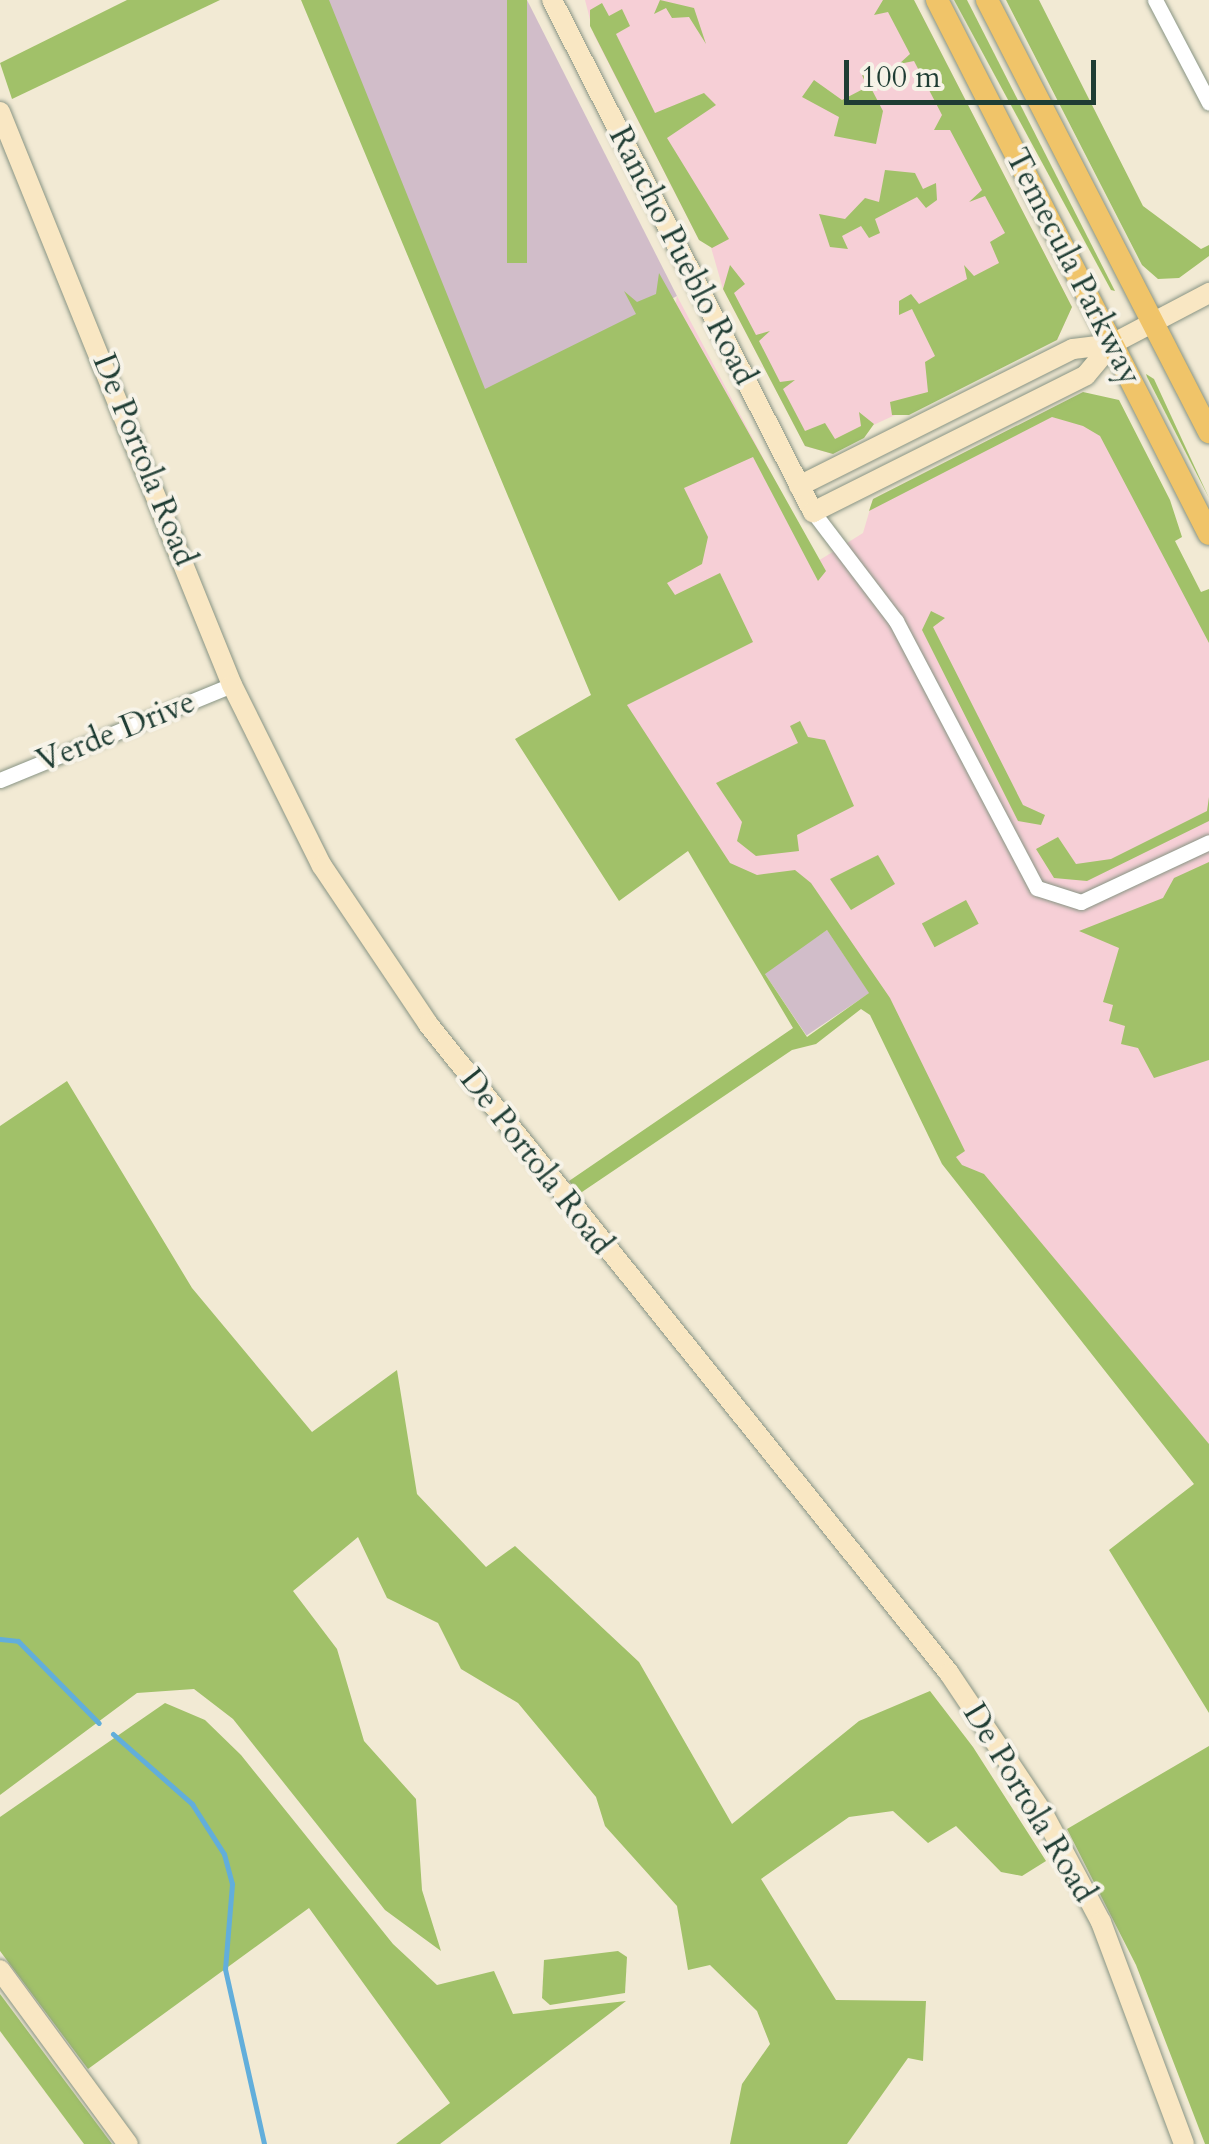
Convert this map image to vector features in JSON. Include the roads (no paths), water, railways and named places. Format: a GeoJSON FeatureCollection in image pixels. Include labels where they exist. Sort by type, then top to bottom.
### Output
{"type":"FeatureCollection","features":[{"type":"Feature","properties":{"kind":"main road","name":"Rancho Pueblo Road"},"geometry":{"type":"LineString","coordinates":[[552,0],[814,512]]}},
{"type":"Feature","properties":{"kind":"main road","name":"Temecula Parkway"},"geometry":{"type":"LineString","coordinates":[[937,0],[1209,534]]}},
{"type":"Feature","properties":{"kind":"main road","name":"Temecula Parkway"},"geometry":{"type":"LineString","coordinates":[[987,0],[1209,432]]}},
{"type":"Feature","properties":{"kind":"main road","name":"De Portola Road"},"geometry":{"type":"LineString","coordinates":[[0,112],[232,685],[322,866],[428,1024],[949,1673],[1044,1815],[1101,1922],[1184,2144]]}},
{"type":"Feature","properties":{"kind":"main road"},"geometry":{"type":"LineString","coordinates":[[814,512],[1082,377],[1112,344],[1209,293]]}},
{"type":"Feature","properties":{"kind":"main road"},"geometry":{"type":"LineString","coordinates":[[799,486],[1073,349],[1112,344]]}},
{"type":"Feature","properties":{"kind":"main road"},"geometry":{"type":"LineString","coordinates":[[0,1970],[128,2144]]}},
{"type":"Feature","properties":{"kind":"street"},"geometry":{"type":"LineString","coordinates":[[1155,0],[1209,103]]}},
{"type":"Feature","properties":{"kind":"street"},"geometry":{"type":"LineString","coordinates":[[814,512],[896,621],[1037,888],[1081,902],[1209,842]]}},
{"type":"Feature","properties":{"kind":"street","name":"Verde Drive"},"geometry":{"type":"LineString","coordinates":[[0,780],[232,685]]}},
{"type":"Feature","properties":{"kind":"waterway"},"geometry":{"type":"LineString","coordinates":[[0,1639],[18,1641],[99,1723]]}},
{"type":"Feature","properties":{"kind":"waterway"},"geometry":{"type":"LineString","coordinates":[[113,1734],[192,1804],[224,1854],[232,1884],[225,1969],[264,2144]]}}]}
